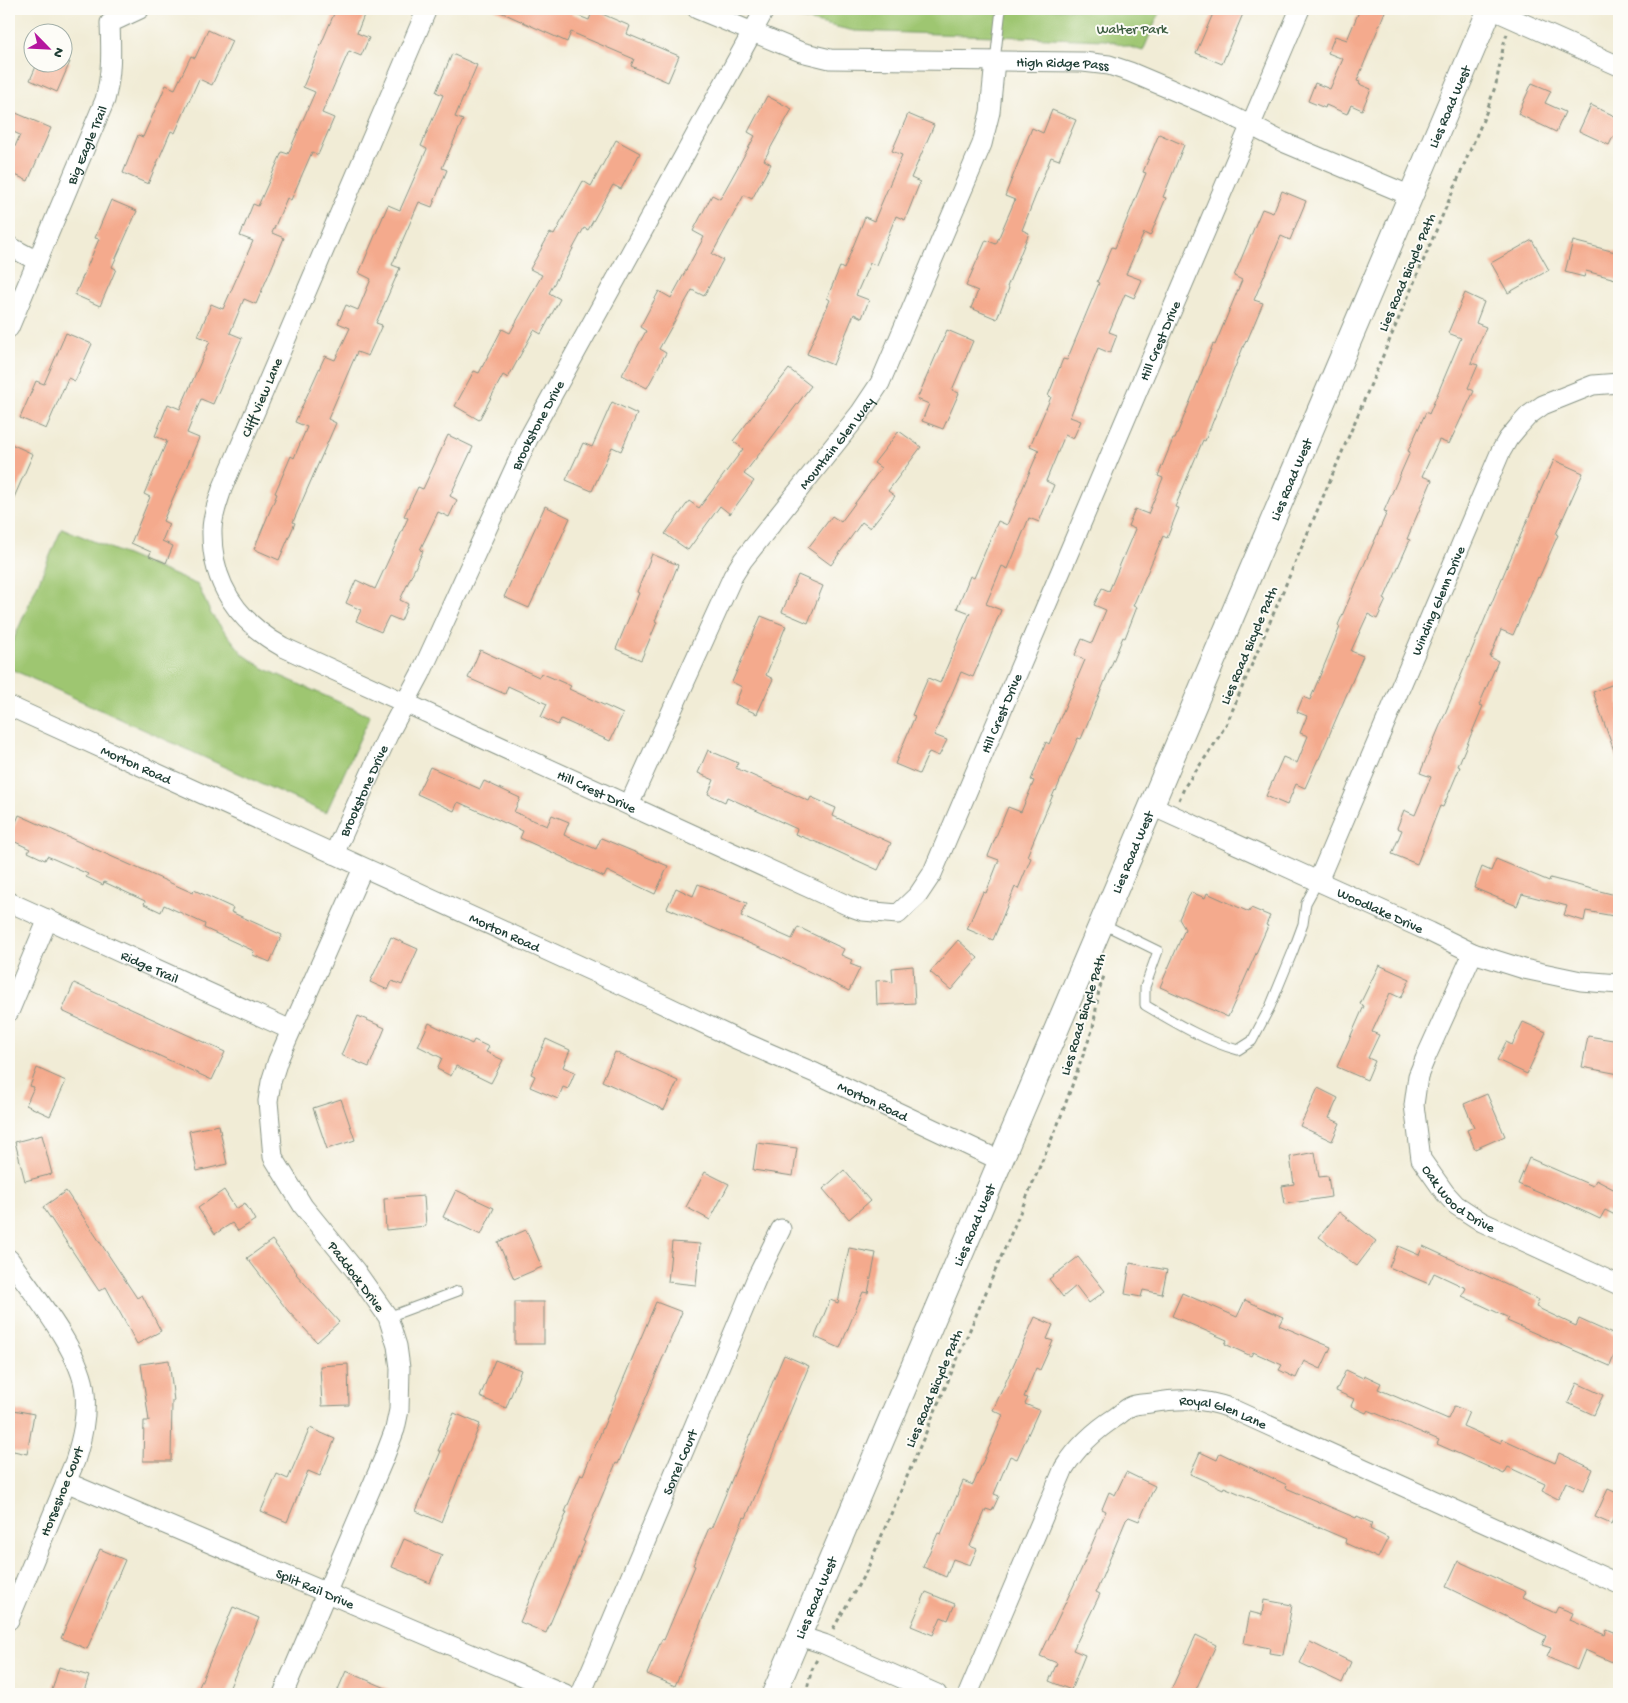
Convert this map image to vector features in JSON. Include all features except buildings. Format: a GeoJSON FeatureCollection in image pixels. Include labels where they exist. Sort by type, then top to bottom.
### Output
{"type":"FeatureCollection","features":[{"type":"Feature","properties":{"kind":"street","name":"Big Eagle Trail"},"geometry":{"type":"LineString","coordinates":[[9,328],[105,100],[109,85],[111,61],[105,16],[140,9]]}},
{"type":"Feature","properties":{"kind":"street","name":"Cliff View Lane"},"geometry":{"type":"LineString","coordinates":[[405,703],[283,647],[258,632],[238,610],[220,582],[213,548],[212,529],[216,506],[222,489],[427,9]]}},
{"type":"Feature","properties":{"kind":"street","name":"High Ridge Pass"},"geometry":{"type":"LineString","coordinates":[[697,9],[801,52],[830,59],[1083,62],[1109,65],[1193,99],[1283,142],[1411,196]]}},
{"type":"Feature","properties":{"kind":"street","name":"Brookstone Drive"},"geometry":{"type":"LineString","coordinates":[[334,854],[388,735],[421,673],[528,439],[765,9]]}},
{"type":"Feature","properties":{"kind":"street","name":"Hill Crest Drive"},"geometry":{"type":"LineString","coordinates":[[405,703],[849,906],[863,911],[898,914],[918,895],[932,874],[1300,9]]}},
{"type":"Feature","properties":{"kind":"street"},"geometry":{"type":"LineString","coordinates":[[1491,9],[1619,66]]}},
{"type":"Feature","properties":{"kind":"street","name":"Lies Road West"},"geometry":{"type":"LineString","coordinates":[[774,1694],[1102,924],[1162,811],[1411,196],[1491,9]]}},
{"type":"Feature","properties":{"kind":"street","name":"Mountain Glen Way"},"geometry":{"type":"LineString","coordinates":[[629,805],[733,576],[860,413],[880,383],[982,144],[990,112],[995,61]]}},
{"type":"Feature","properties":{"kind":"street"},"geometry":{"type":"LineString","coordinates":[[9,246],[37,261]]}},
{"type":"Feature","properties":{"kind":"street","name":"Winding Glenn Drive"},"geometry":{"type":"LineString","coordinates":[[1318,881],[1500,453],[1508,439],[1529,415],[1543,405],[1593,386],[1619,383]]}},
{"type":"Feature","properties":{"kind":"street","name":"Morton Road"},"geometry":{"type":"LineString","coordinates":[[9,706],[631,989],[734,1038],[815,1073],[1001,1161]]}},
{"type":"Feature","properties":{"kind":"street","name":"Woodlake Drive"},"geometry":{"type":"LineString","coordinates":[[1162,811],[1472,953],[1524,969],[1556,976],[1619,984]]}},
{"type":"Feature","properties":{"kind":"street","name":"Paddock Drive"},"geometry":{"type":"LineString","coordinates":[[283,1694],[384,1458],[395,1429],[399,1410],[400,1368],[398,1346],[388,1317],[355,1270],[303,1206],[273,1157],[268,1101],[271,1082],[278,1060],[364,868]]}},
{"type":"Feature","properties":{"kind":"street","name":"Ridge Trail"},"geometry":{"type":"LineString","coordinates":[[9,902],[291,1030]]}},
{"type":"Feature","properties":{"kind":"street"},"geometry":{"type":"LineString","coordinates":[[9,1012],[48,920]]}},
{"type":"Feature","properties":{"kind":"street","name":"Oak Wood Drive"},"geometry":{"type":"LineString","coordinates":[[1472,953],[1418,1076],[1414,1118],[1421,1159],[1445,1193],[1469,1215],[1619,1285]]}},
{"type":"Feature","properties":{"kind":"street","name":"Sorrel Court"},"geometry":{"type":"LineString","coordinates":[[581,1694],[758,1275],[781,1229]]}},
{"type":"Feature","properties":{"kind":"street","name":"Horseshoe Court"},"geometry":{"type":"LineString","coordinates":[[9,1259],[61,1334],[80,1370],[86,1392],[86,1416],[83,1437],[9,1620]]}},
{"type":"Feature","properties":{"kind":"street","name":"Royal Glen Lane"},"geometry":{"type":"LineString","coordinates":[[968,1694],[1064,1468],[1084,1441],[1097,1429],[1132,1406],[1175,1399],[1214,1402],[1619,1584]]}},
{"type":"Feature","properties":{"kind":"street","name":"Split Rail Drive"},"geometry":{"type":"LineString","coordinates":[[66,1482],[565,1694]]}},
{"type":"Feature","properties":{"kind":"street"},"geometry":{"type":"LineString","coordinates":[[799,1636],[824,1644],[937,1694]]}},
{"type":"Feature","properties":{"kind":"lane"},"geometry":{"type":"LineString","coordinates":[[995,61],[1001,9]]}},
{"type":"Feature","properties":{"kind":"lane"},"geometry":{"type":"LineString","coordinates":[[1102,924],[1158,951],[1146,987],[1146,1005],[1168,1019],[1224,1046],[1238,1050],[1252,1041],[1270,1007],[1303,924],[1306,903],[1318,881]]}},
{"type":"Feature","properties":{"kind":"lane"},"geometry":{"type":"LineString","coordinates":[[388,1317],[458,1291]]}},
{"type":"Feature","properties":{"kind":"path","name":"Lies Road Bicycle Path"},"geometry":{"type":"LineString","coordinates":[[1162,811],[1185,786],[1212,748],[1231,714],[1486,113],[1496,84],[1504,43],[1513,18]]}},
{"type":"Feature","properties":{"kind":"path","name":"Lies Road Bicycle Path"},"geometry":{"type":"LineString","coordinates":[[806,1694],[811,1672],[824,1644],[867,1570],[1058,1124],[1093,1028],[1099,990],[1106,968]]}},
{"type":"Feature","properties":{"kind":"green space","name":"Walter Park"},"geometry":{"type":"Polygon","coordinates":[[[797,9],[1161,9],[1143,51],[1106,40],[854,31],[794,17],[797,9]]]}},
{"type":"Feature","properties":{"kind":"green space"},"geometry":{"type":"Polygon","coordinates":[[[62,528],[198,585],[211,614],[243,654],[263,668],[370,716],[326,813],[9,668],[9,650],[62,528]]]}}]}
